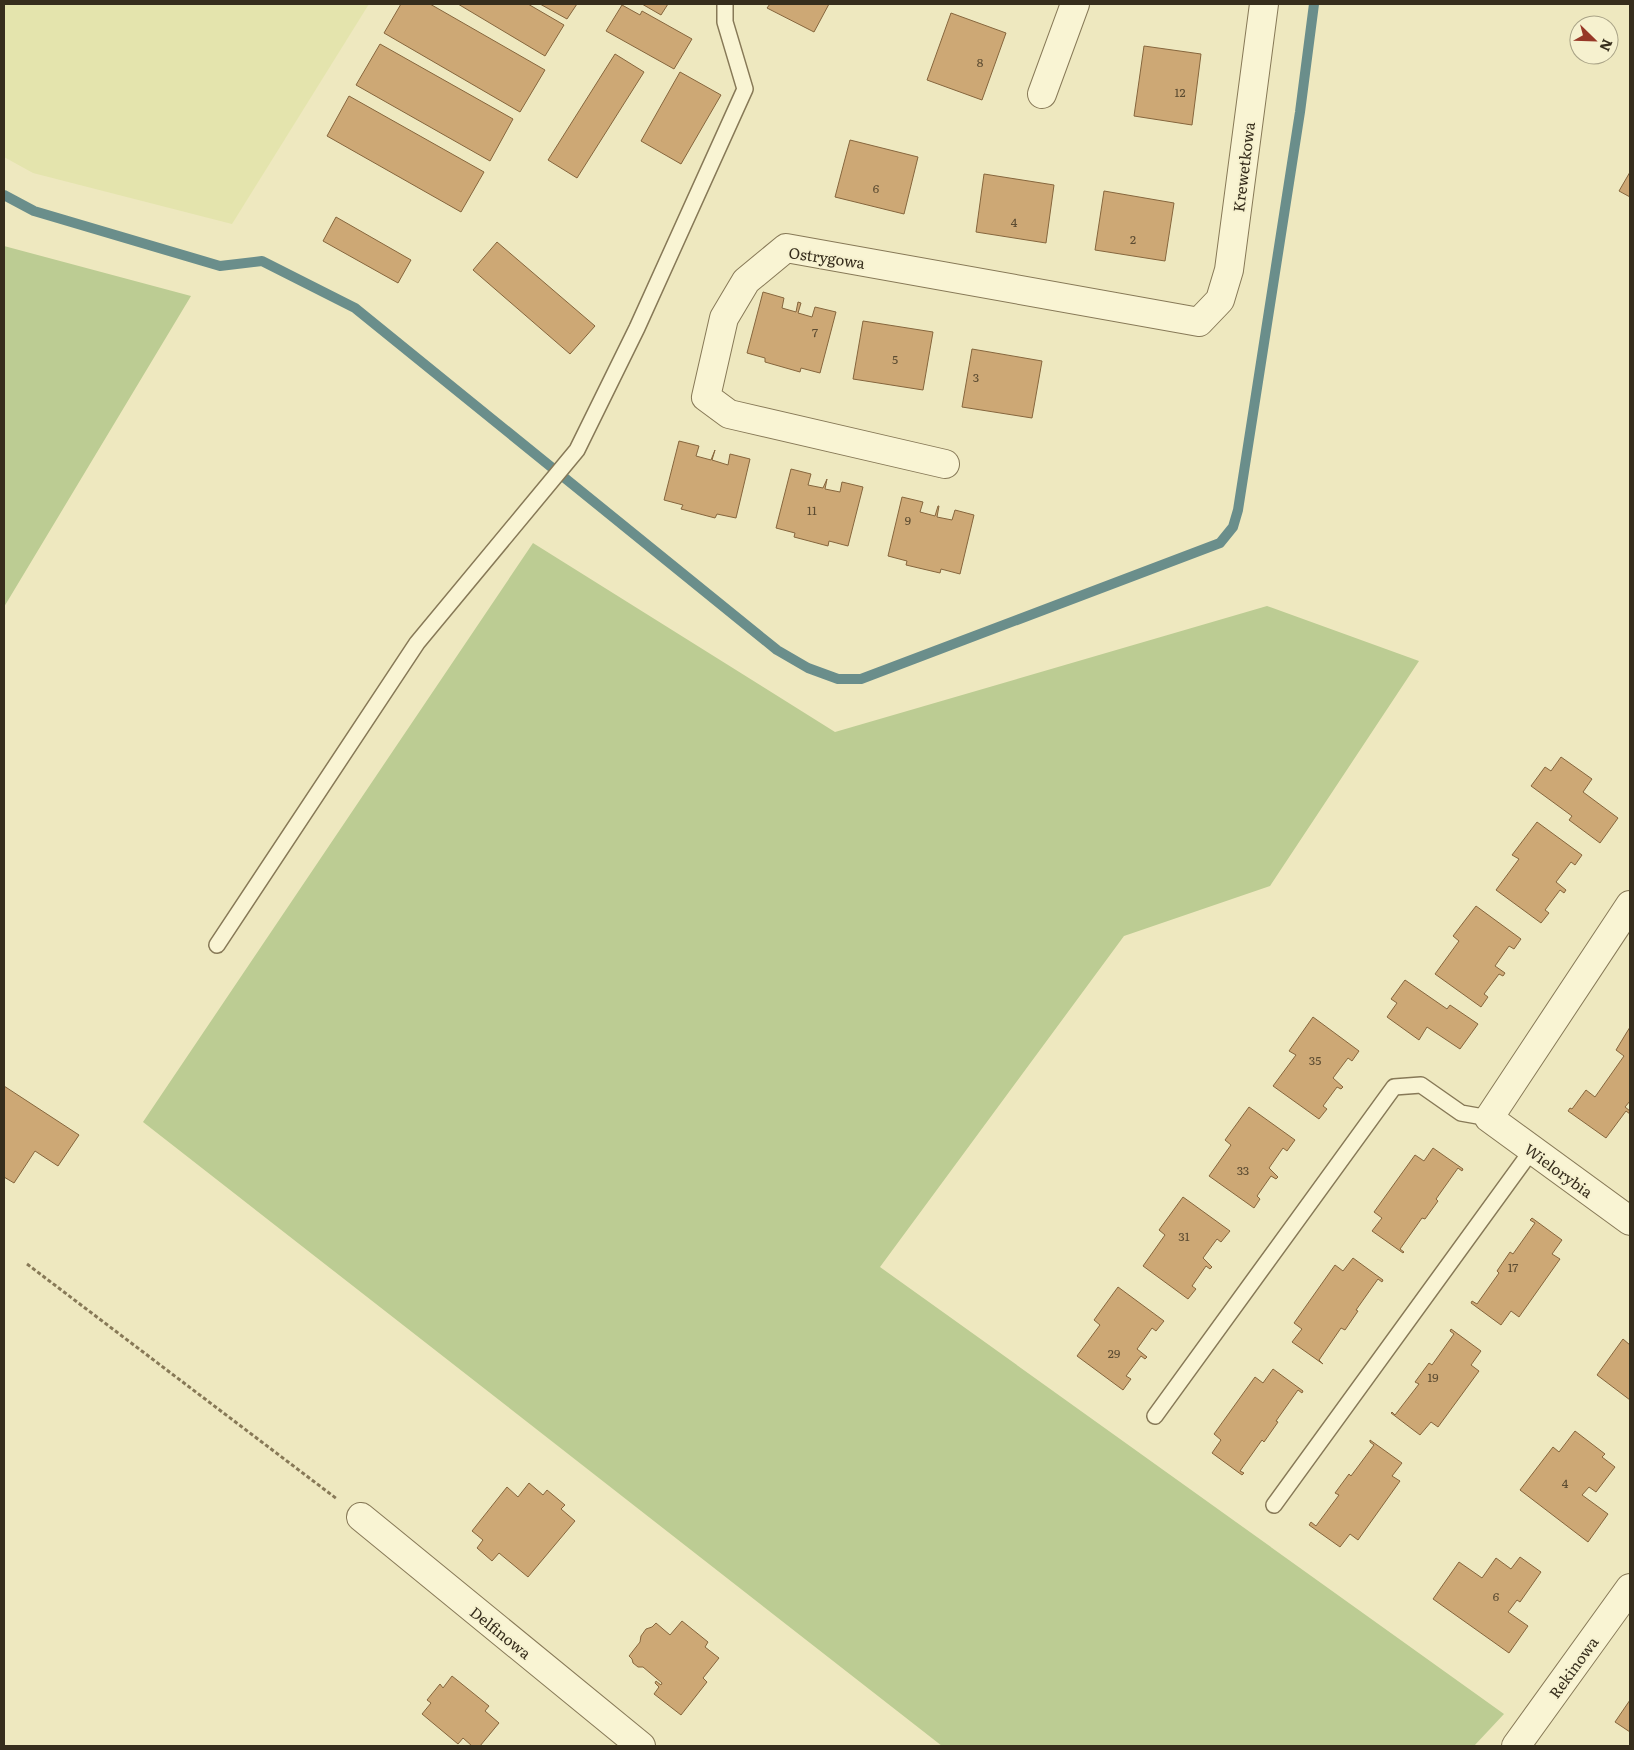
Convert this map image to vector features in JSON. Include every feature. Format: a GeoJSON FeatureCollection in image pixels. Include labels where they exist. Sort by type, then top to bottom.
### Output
{"type":"FeatureCollection","features":[{"type":"Feature","properties":{"kind":"street"},"geometry":{"type":"LineString","coordinates":[[1042,94],[1075,4]]}},
{"type":"Feature","properties":{"kind":"street","name":"Krewetkowa"},"geometry":{"type":"LineString","coordinates":[[1199,322],[1220,300],[1230,270],[1264,4]]}},
{"type":"Feature","properties":{"kind":"street","name":"Ostrygowa"},"geometry":{"type":"LineString","coordinates":[[945,464],[729,414],[706,397],[724,318],[746,281],[786,248],[1199,322]]}},
{"type":"Feature","properties":{"kind":"street"},"geometry":{"type":"LineString","coordinates":[[1489,1118],[1630,905]]}},
{"type":"Feature","properties":{"kind":"street","name":"Wielorybia"},"geometry":{"type":"LineString","coordinates":[[1489,1118],[1630,1221]]}},
{"type":"Feature","properties":{"kind":"street","name":"Delfinowa"},"geometry":{"type":"LineString","coordinates":[[361,1517],[641,1746]]}},
{"type":"Feature","properties":{"kind":"street","name":"Rekinowa"},"geometry":{"type":"LineString","coordinates":[[1516,1746],[1630,1588]]}},
{"type":"Feature","properties":{"kind":"lane"},"geometry":{"type":"LineString","coordinates":[[217,946],[417,642],[577,450],[637,328],[744,88],[725,22],[725,4]]}},
{"type":"Feature","properties":{"kind":"lane"},"geometry":{"type":"LineString","coordinates":[[1155,1416],[1394,1087],[1421,1085],[1461,1113],[1489,1118]]}},
{"type":"Feature","properties":{"kind":"lane"},"geometry":{"type":"LineString","coordinates":[[1274,1505],[1532,1150]]}},
{"type":"Feature","properties":{"kind":"path"},"geometry":{"type":"LineString","coordinates":[[27,1264],[361,1517]]}},
{"type":"Feature","properties":{"kind":"green space"},"geometry":{"type":"Polygon","coordinates":[[[4,4],[369,4],[232,224],[33,173],[4,157],[4,4]]]}},
{"type":"Feature","properties":{"kind":"green space"},"geometry":{"type":"Polygon","coordinates":[[[4,246],[191,296],[4,607],[4,246]]]}},
{"type":"Feature","properties":{"kind":"green space"},"geometry":{"type":"Polygon","coordinates":[[[533,543],[835,732],[1267,606],[1419,661],[1270,886],[1124,936],[880,1267],[1504,1714],[1474,1746],[942,1746],[143,1122],[533,543]]]}},
{"type":"Feature","properties":{"kind":"building"},"geometry":{"type":"Polygon","coordinates":[[[401,4],[430,4],[545,70],[520,112],[384,33],[401,4]]]}},
{"type":"Feature","properties":{"kind":"building"},"geometry":{"type":"Polygon","coordinates":[[[458,4],[528,4],[564,25],[545,56],[458,4]]]}},
{"type":"Feature","properties":{"kind":"building"},"geometry":{"type":"Polygon","coordinates":[[[540,4],[577,4],[567,19],[540,4]]]}},
{"type":"Feature","properties":{"kind":"building"},"geometry":{"type":"Polygon","coordinates":[[[642,4],[668,4],[661,15],[642,4]]]}},
{"type":"Feature","properties":{"kind":"building"},"geometry":{"type":"Polygon","coordinates":[[[770,4],[829,4],[814,32],[767,8],[770,4]]]}},
{"type":"Feature","properties":{"kind":"building"},"geometry":{"type":"Polygon","coordinates":[[[622,5],[640,15],[642,11],[692,39],[674,69],[606,31],[622,5]]]}},
{"type":"Feature","properties":{"kind":"building"},"geometry":{"type":"Polygon","coordinates":[[[951,13],[1006,33],[982,100],[927,80],[951,13]]]}},
{"type":"Feature","properties":{"kind":"building"},"geometry":{"type":"Polygon","coordinates":[[[380,44],[513,119],[490,161],[356,85],[380,44]]]}},
{"type":"Feature","properties":{"kind":"building"},"geometry":{"type":"Polygon","coordinates":[[[1144,46],[1201,54],[1192,125],[1134,116],[1144,46]]]}},
{"type":"Feature","properties":{"kind":"building"},"geometry":{"type":"Polygon","coordinates":[[[615,54],[644,72],[577,178],[548,160],[615,54]]]}},
{"type":"Feature","properties":{"kind":"building"},"geometry":{"type":"Polygon","coordinates":[[[680,72],[721,95],[681,164],[641,141],[680,72]]]}},
{"type":"Feature","properties":{"kind":"building"},"geometry":{"type":"Polygon","coordinates":[[[349,96],[484,172],[461,212],[327,136],[349,96]]]}},
{"type":"Feature","properties":{"kind":"building"},"geometry":{"type":"Polygon","coordinates":[[[850,140],[918,157],[904,214],[835,197],[850,140]]]}},
{"type":"Feature","properties":{"kind":"building"},"geometry":{"type":"Polygon","coordinates":[[[1630,172],[1630,197],[1619,191],[1630,172]]]}},
{"type":"Feature","properties":{"kind":"building"},"geometry":{"type":"Polygon","coordinates":[[[984,174],[1054,185],[1046,243],[976,232],[984,174]]]}},
{"type":"Feature","properties":{"kind":"building"},"geometry":{"type":"Polygon","coordinates":[[[1104,191],[1174,203],[1165,261],[1095,250],[1104,191]]]}},
{"type":"Feature","properties":{"kind":"building"},"geometry":{"type":"Polygon","coordinates":[[[336,217],[411,260],[398,283],[323,241],[336,217]]]}},
{"type":"Feature","properties":{"kind":"building"},"geometry":{"type":"Polygon","coordinates":[[[497,242],[595,326],[570,354],[473,270],[497,242]]]}},
{"type":"Feature","properties":{"kind":"building"},"geometry":{"type":"Polygon","coordinates":[[[763,292],[784,298],[782,308],[796,312],[798,302],[801,303],[798,313],[812,317],[815,307],[836,312],[820,373],[801,368],[800,372],[765,362],[765,358],[747,353],[763,292]]]}},
{"type":"Feature","properties":{"kind":"building"},"geometry":{"type":"Polygon","coordinates":[[[863,321],[933,332],[923,390],[853,379],[863,321]]]}},
{"type":"Feature","properties":{"kind":"building"},"geometry":{"type":"Polygon","coordinates":[[[972,349],[1042,361],[1032,418],[962,407],[972,349]]]}},
{"type":"Feature","properties":{"kind":"building"},"geometry":{"type":"Polygon","coordinates":[[[679,441],[699,446],[696,456],[711,460],[715,450],[712,460],[728,465],[730,454],[750,459],[736,518],[717,514],[715,518],[681,509],[683,505],[664,500],[679,441]]]}},
{"type":"Feature","properties":{"kind":"building"},"geometry":{"type":"Polygon","coordinates":[[[791,469],[811,474],[808,485],[823,488],[827,479],[825,489],[840,492],[842,482],[863,487],[848,546],[829,541],[828,546],[794,537],[795,533],[776,528],[791,469]]]}},
{"type":"Feature","properties":{"kind":"building"},"geometry":{"type":"Polygon","coordinates":[[[902,497],[923,502],[920,512],[935,516],[939,506],[937,517],[952,520],[955,510],[974,515],[960,574],[941,569],[940,573],[906,565],[907,561],[888,556],[902,497]]]}},
{"type":"Feature","properties":{"kind":"building"},"geometry":{"type":"Polygon","coordinates":[[[1561,757],[1592,779],[1583,792],[1618,818],[1600,843],[1569,820],[1572,816],[1531,786],[1545,767],[1551,771],[1561,757]]]}},
{"type":"Feature","properties":{"kind":"building"},"geometry":{"type":"Polygon","coordinates":[[[1537,822],[1582,855],[1575,865],[1571,862],[1556,882],[1566,890],[1564,893],[1560,890],[1545,910],[1549,913],[1541,923],[1496,890],[1519,859],[1512,855],[1537,822]]]}},
{"type":"Feature","properties":{"kind":"building"},"geometry":{"type":"Polygon","coordinates":[[[1476,906],[1521,939],[1514,949],[1509,946],[1495,966],[1505,973],[1503,976],[1499,974],[1484,994],[1488,997],[1481,1007],[1435,974],[1459,941],[1453,936],[1476,906]]]}},
{"type":"Feature","properties":{"kind":"building"},"geometry":{"type":"Polygon","coordinates":[[[1405,980],[1447,1009],[1450,1005],[1478,1024],[1460,1049],[1427,1027],[1419,1040],[1387,1017],[1397,1003],[1391,999],[1405,980]]]}},
{"type":"Feature","properties":{"kind":"building"},"geometry":{"type":"Polygon","coordinates":[[[1313,1017],[1359,1051],[1352,1061],[1348,1058],[1333,1078],[1343,1087],[1341,1089],[1337,1087],[1323,1106],[1327,1109],[1319,1119],[1273,1086],[1296,1055],[1289,1051],[1313,1017]]]}},
{"type":"Feature","properties":{"kind":"building"},"geometry":{"type":"Polygon","coordinates":[[[1630,1027],[1630,1101],[1625,1107],[1630,1111],[1630,1114],[1626,1111],[1606,1138],[1568,1111],[1570,1108],[1572,1109],[1586,1090],[1595,1097],[1624,1056],[1616,1050],[1630,1027]]]}},
{"type":"Feature","properties":{"kind":"building"},"geometry":{"type":"Polygon","coordinates":[[[4,1086],[79,1135],[58,1166],[35,1151],[14,1183],[4,1177],[4,1086]]]}},
{"type":"Feature","properties":{"kind":"building"},"geometry":{"type":"Polygon","coordinates":[[[1249,1107],[1295,1140],[1287,1151],[1283,1148],[1269,1168],[1278,1177],[1276,1179],[1271,1176],[1257,1196],[1260,1199],[1254,1208],[1209,1176],[1231,1145],[1225,1140],[1249,1107]]]}},
{"type":"Feature","properties":{"kind":"building"},"geometry":{"type":"Polygon","coordinates":[[[1433,1148],[1463,1169],[1462,1171],[1458,1168],[1436,1199],[1438,1201],[1425,1219],[1422,1218],[1400,1249],[1403,1253],[1372,1231],[1382,1218],[1374,1212],[1415,1155],[1424,1161],[1433,1148]]]}},
{"type":"Feature","properties":{"kind":"building"},"geometry":{"type":"Polygon","coordinates":[[[1183,1197],[1230,1231],[1221,1242],[1217,1239],[1203,1258],[1212,1267],[1210,1269],[1206,1266],[1192,1286],[1196,1289],[1188,1299],[1143,1266],[1165,1235],[1159,1230],[1183,1197]]]}},
{"type":"Feature","properties":{"kind":"building"},"geometry":{"type":"Polygon","coordinates":[[[1532,1218],[1562,1240],[1552,1254],[1560,1259],[1519,1317],[1511,1311],[1501,1325],[1471,1303],[1472,1301],[1477,1304],[1499,1273],[1497,1271],[1510,1252],[1513,1254],[1535,1223],[1530,1220],[1532,1218]]]}},
{"type":"Feature","properties":{"kind":"building"},"geometry":{"type":"Polygon","coordinates":[[[1353,1258],[1383,1280],[1382,1282],[1378,1279],[1356,1310],[1358,1311],[1345,1330],[1341,1328],[1319,1360],[1323,1364],[1292,1342],[1302,1329],[1294,1323],[1335,1265],[1343,1271],[1353,1258]]]}},
{"type":"Feature","properties":{"kind":"building"},"geometry":{"type":"Polygon","coordinates":[[[1118,1287],[1164,1321],[1156,1331],[1152,1328],[1137,1349],[1147,1357],[1145,1359],[1141,1356],[1126,1376],[1131,1379],[1123,1390],[1077,1356],[1100,1325],[1094,1320],[1118,1287]]]}},
{"type":"Feature","properties":{"kind":"building"},"geometry":{"type":"Polygon","coordinates":[[[1451,1329],[1481,1351],[1471,1365],[1479,1371],[1438,1427],[1431,1422],[1420,1435],[1391,1413],[1395,1415],[1419,1384],[1415,1382],[1429,1363],[1432,1365],[1454,1334],[1450,1331],[1451,1329]]]}},
{"type":"Feature","properties":{"kind":"building"},"geometry":{"type":"Polygon","coordinates":[[[1623,1339],[1630,1345],[1630,1400],[1597,1375],[1623,1339]]]}},
{"type":"Feature","properties":{"kind":"building"},"geometry":{"type":"Polygon","coordinates":[[[1273,1369],[1303,1391],[1302,1393],[1298,1390],[1264,1442],[1262,1440],[1240,1471],[1244,1473],[1242,1475],[1212,1453],[1221,1440],[1214,1434],[1255,1377],[1263,1383],[1273,1369]]]}},
{"type":"Feature","properties":{"kind":"building"},"geometry":{"type":"Polygon","coordinates":[[[1575,1431],[1605,1454],[1602,1457],[1615,1467],[1596,1492],[1589,1487],[1582,1495],[1608,1514],[1588,1542],[1520,1490],[1553,1447],[1559,1452],[1575,1431]]]}},
{"type":"Feature","properties":{"kind":"building"},"geometry":{"type":"Polygon","coordinates":[[[1370,1440],[1402,1463],[1392,1476],[1400,1481],[1358,1540],[1350,1534],[1340,1547],[1309,1525],[1311,1522],[1316,1526],[1339,1495],[1335,1493],[1349,1474],[1351,1476],[1374,1445],[1370,1440]]]}},
{"type":"Feature","properties":{"kind":"building"},"geometry":{"type":"Polygon","coordinates":[[[529,1483],[543,1495],[547,1490],[565,1505],[561,1509],[575,1521],[528,1577],[499,1553],[492,1561],[477,1548],[483,1540],[472,1531],[507,1487],[518,1497],[529,1483]]]}},
{"type":"Feature","properties":{"kind":"building"},"geometry":{"type":"Polygon","coordinates":[[[1520,1557],[1541,1572],[1520,1602],[1517,1600],[1508,1612],[1528,1626],[1509,1653],[1433,1599],[1459,1562],[1482,1578],[1496,1558],[1511,1569],[1520,1557]]]}},
{"type":"Feature","properties":{"kind":"building"},"geometry":{"type":"Polygon","coordinates":[[[682,1621],[708,1642],[705,1647],[719,1658],[703,1678],[707,1682],[681,1715],[654,1694],[659,1687],[655,1683],[656,1681],[661,1685],[662,1683],[643,1667],[638,1667],[633,1663],[629,1656],[640,1642],[641,1636],[646,1629],[656,1623],[670,1635],[682,1621]]]}},
{"type":"Feature","properties":{"kind":"building"},"geometry":{"type":"Polygon","coordinates":[[[452,1676],[489,1706],[485,1711],[499,1723],[480,1746],[472,1746],[463,1738],[458,1744],[422,1714],[431,1703],[427,1700],[440,1684],[443,1688],[452,1676]]]}},
{"type":"Feature","properties":{"kind":"building"},"geometry":{"type":"Polygon","coordinates":[[[1630,1700],[1630,1732],[1615,1722],[1630,1700]]]}},
{"type":"Feature","properties":{"kind":"waterway"},"geometry":{"type":"LineString","coordinates":[[4,195],[34,211],[220,266],[262,261],[355,308],[777,650],[808,668],[838,679],[861,679],[1220,543],[1233,527],[1238,510],[1300,112],[1314,4]]}}]}
